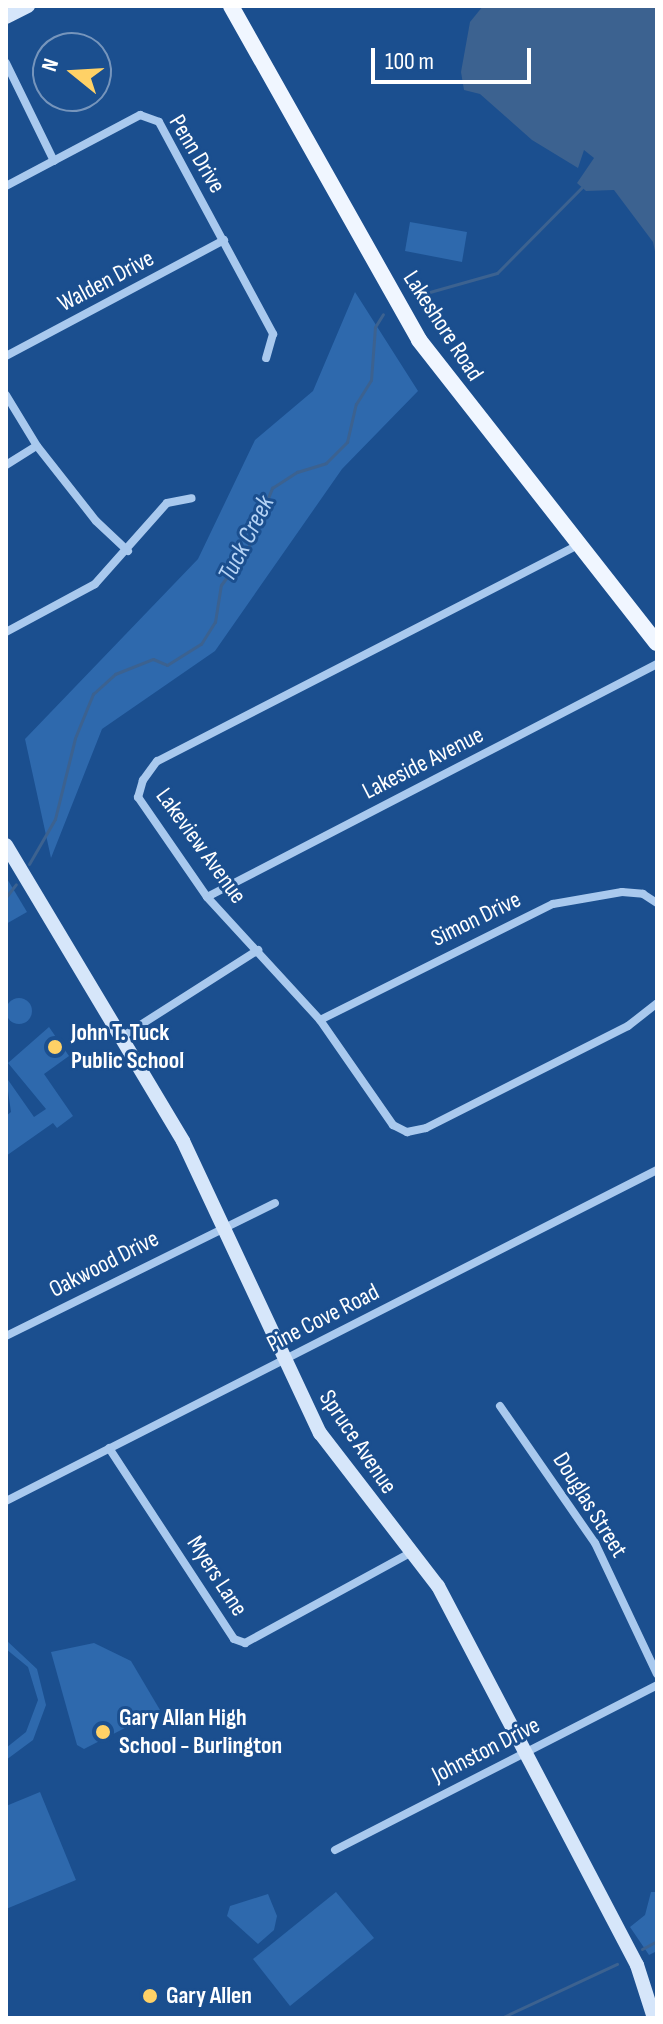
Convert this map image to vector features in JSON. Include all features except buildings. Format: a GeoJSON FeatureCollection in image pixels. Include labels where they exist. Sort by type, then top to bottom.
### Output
{"type":"FeatureCollection","features":[{"type":"Feature","properties":{"kind":"main road","name":"Lakeshore Road"},"geometry":{"type":"LineString","coordinates":[[231,6],[419,340],[657,643]]}},
{"type":"Feature","properties":{"kind":"street"},"geometry":{"type":"LineString","coordinates":[[6,17],[28,6]]}},
{"type":"Feature","properties":{"kind":"street"},"geometry":{"type":"LineString","coordinates":[[6,63],[54,161]]}},
{"type":"Feature","properties":{"kind":"street","name":"Penn Drive"},"geometry":{"type":"LineString","coordinates":[[6,186],[140,115],[159,122],[273,334],[266,358]]}},
{"type":"Feature","properties":{"kind":"street","name":"Walden Drive"},"geometry":{"type":"LineString","coordinates":[[6,356],[224,240]]}},
{"type":"Feature","properties":{"kind":"street"},"geometry":{"type":"LineString","coordinates":[[6,395],[37,446],[96,521],[128,551]]}},
{"type":"Feature","properties":{"kind":"street"},"geometry":{"type":"LineString","coordinates":[[6,465],[37,446]]}},
{"type":"Feature","properties":{"kind":"street"},"geometry":{"type":"LineString","coordinates":[[6,632],[95,584],[128,551],[167,503],[192,498]]}},
{"type":"Feature","properties":{"kind":"street","name":"Lakeview Avenue"},"geometry":{"type":"LineString","coordinates":[[578,545],[157,761],[143,780],[138,797],[207,897],[320,1020],[393,1125],[407,1132],[426,1128],[628,1026],[657,1003]]}},
{"type":"Feature","properties":{"kind":"street","name":"Lakeside Avenue"},"geometry":{"type":"LineString","coordinates":[[207,897],[657,664]]}},
{"type":"Feature","properties":{"kind":"street","name":"Spruce Avenue"},"geometry":{"type":"LineString","coordinates":[[8,848],[118,1039],[183,1141],[220,1228],[283,1360],[339,1462],[438,1586],[637,1965],[654,2018]]}},
{"type":"Feature","properties":{"kind":"street","name":"Simon Drive"},"geometry":{"type":"LineString","coordinates":[[320,1020],[553,904],[622,892],[643,894],[657,903]]}},
{"type":"Feature","properties":{"kind":"street"},"geometry":{"type":"LineString","coordinates":[[118,1039],[258,950]]}},
{"type":"Feature","properties":{"kind":"street","name":"Pine Cove Road"},"geometry":{"type":"LineString","coordinates":[[6,1501],[657,1170]]}},
{"type":"Feature","properties":{"kind":"street","name":"Oakwood Drive"},"geometry":{"type":"LineString","coordinates":[[6,1336],[275,1203]]}},
{"type":"Feature","properties":{"kind":"street","name":"Douglas Street"},"geometry":{"type":"LineString","coordinates":[[500,1406],[595,1543],[657,1674]]}},
{"type":"Feature","properties":{"kind":"street","name":"Myers Lane"},"geometry":{"type":"LineString","coordinates":[[109,1448],[234,1639],[245,1643],[410,1553]]}},
{"type":"Feature","properties":{"kind":"street","name":"Johnston Drive"},"geometry":{"type":"LineString","coordinates":[[335,1850],[657,1685]]}},
{"type":"Feature","properties":{"kind":"shaded area"},"geometry":{"type":"Polygon","coordinates":[[[483,6],[657,6],[657,261],[653,242],[614,190],[586,191],[577,183],[594,158],[584,150],[578,168],[532,140],[480,94],[464,90],[461,72],[470,22],[483,6]]]}},
{"type":"Feature","properties":{"kind":"shaded area"},"geometry":{"type":"Polygon","coordinates":[[[410,222],[467,232],[462,262],[405,251],[410,222]]]}},
{"type":"Feature","properties":{"kind":"shaded area"},"geometry":{"type":"Polygon","coordinates":[[[355,292],[418,391],[342,469],[215,651],[102,729],[51,858],[25,739],[198,559],[255,440],[313,391],[355,292]]]}},
{"type":"Feature","properties":{"kind":"shaded area"},"geometry":{"type":"Polygon","coordinates":[[[6,877],[27,912],[6,924],[6,877]]]}},
{"type":"Feature","properties":{"kind":"shaded area"},"geometry":{"type":"Polygon","coordinates":[[[19,998],[28,1002],[32,1011],[28,1020],[19,1024],[10,1020],[6,1011],[10,1002],[19,998]]]}},
{"type":"Feature","properties":{"kind":"shaded area"},"geometry":{"type":"Polygon","coordinates":[[[49,1027],[69,1056],[44,1074],[73,1116],[57,1128],[53,1123],[6,1156],[6,1116],[11,1112],[6,1077],[34,1117],[46,1109],[8,1063],[49,1027]]]}},
{"type":"Feature","properties":{"kind":"shaded area"},"geometry":{"type":"Polygon","coordinates":[[[6,1640],[37,1669],[46,1705],[33,1740],[6,1760],[6,1748],[26,1732],[38,1700],[28,1667],[6,1649],[6,1640]]]}},
{"type":"Feature","properties":{"kind":"shaded area"},"geometry":{"type":"Polygon","coordinates":[[[94,1643],[131,1661],[160,1710],[84,1749],[77,1745],[51,1652],[94,1643]]]}},
{"type":"Feature","properties":{"kind":"shaded area"},"geometry":{"type":"Polygon","coordinates":[[[40,1792],[76,1880],[6,1909],[6,1806],[40,1792]]]}},
{"type":"Feature","properties":{"kind":"shaded area"},"geometry":{"type":"Polygon","coordinates":[[[336,1892],[374,1938],[290,2006],[253,1959],[336,1892]]]}},
{"type":"Feature","properties":{"kind":"shaded area"},"geometry":{"type":"Polygon","coordinates":[[[651,1892],[657,1892],[657,1951],[649,1955],[630,1927],[645,1915],[651,1892]]]}},
{"type":"Feature","properties":{"kind":"shaded area"},"geometry":{"type":"Polygon","coordinates":[[[268,1894],[277,1916],[274,1930],[258,1944],[227,1916],[230,1906],[268,1894]]]}},
{"type":"Feature","properties":{"kind":"waterway","name":"Tuck Creek"},"geometry":{"type":"LineString","coordinates":[[419,295],[497,273],[582,187]]}},
{"type":"Feature","properties":{"kind":"waterway","name":"Tuck Creek"},"geometry":{"type":"LineString","coordinates":[[29,864],[55,819],[75,738],[93,694],[115,674],[153,659],[167,665],[201,644],[215,622],[221,585],[248,548],[272,488],[297,472],[326,463],[347,442],[356,404],[371,380],[375,327],[383,314]]}},
{"type":"Feature","properties":{"kind":"waterway","name":"Tuck Creek"},"geometry":{"type":"LineString","coordinates":[[6,897],[16,884]]}},
{"type":"Feature","properties":{"kind":"waterway"},"geometry":{"type":"LineString","coordinates":[[642,1949],[657,1941]]}},
{"type":"Feature","properties":{"kind":"waterway"},"geometry":{"type":"LineString","coordinates":[[501,2018],[617,1964]]}},
{"type":"Feature","properties":{"kind":"place","name":"John T. Tuck Public School"},"geometry":{"type":"Point","coordinates":[55,1047]}},
{"type":"Feature","properties":{"kind":"place","name":"Gary Allan High School - Burlington"},"geometry":{"type":"Point","coordinates":[103,1732]}},
{"type":"Feature","properties":{"kind":"place","name":"Gary Allen"},"geometry":{"type":"Point","coordinates":[150,1996]}}]}
